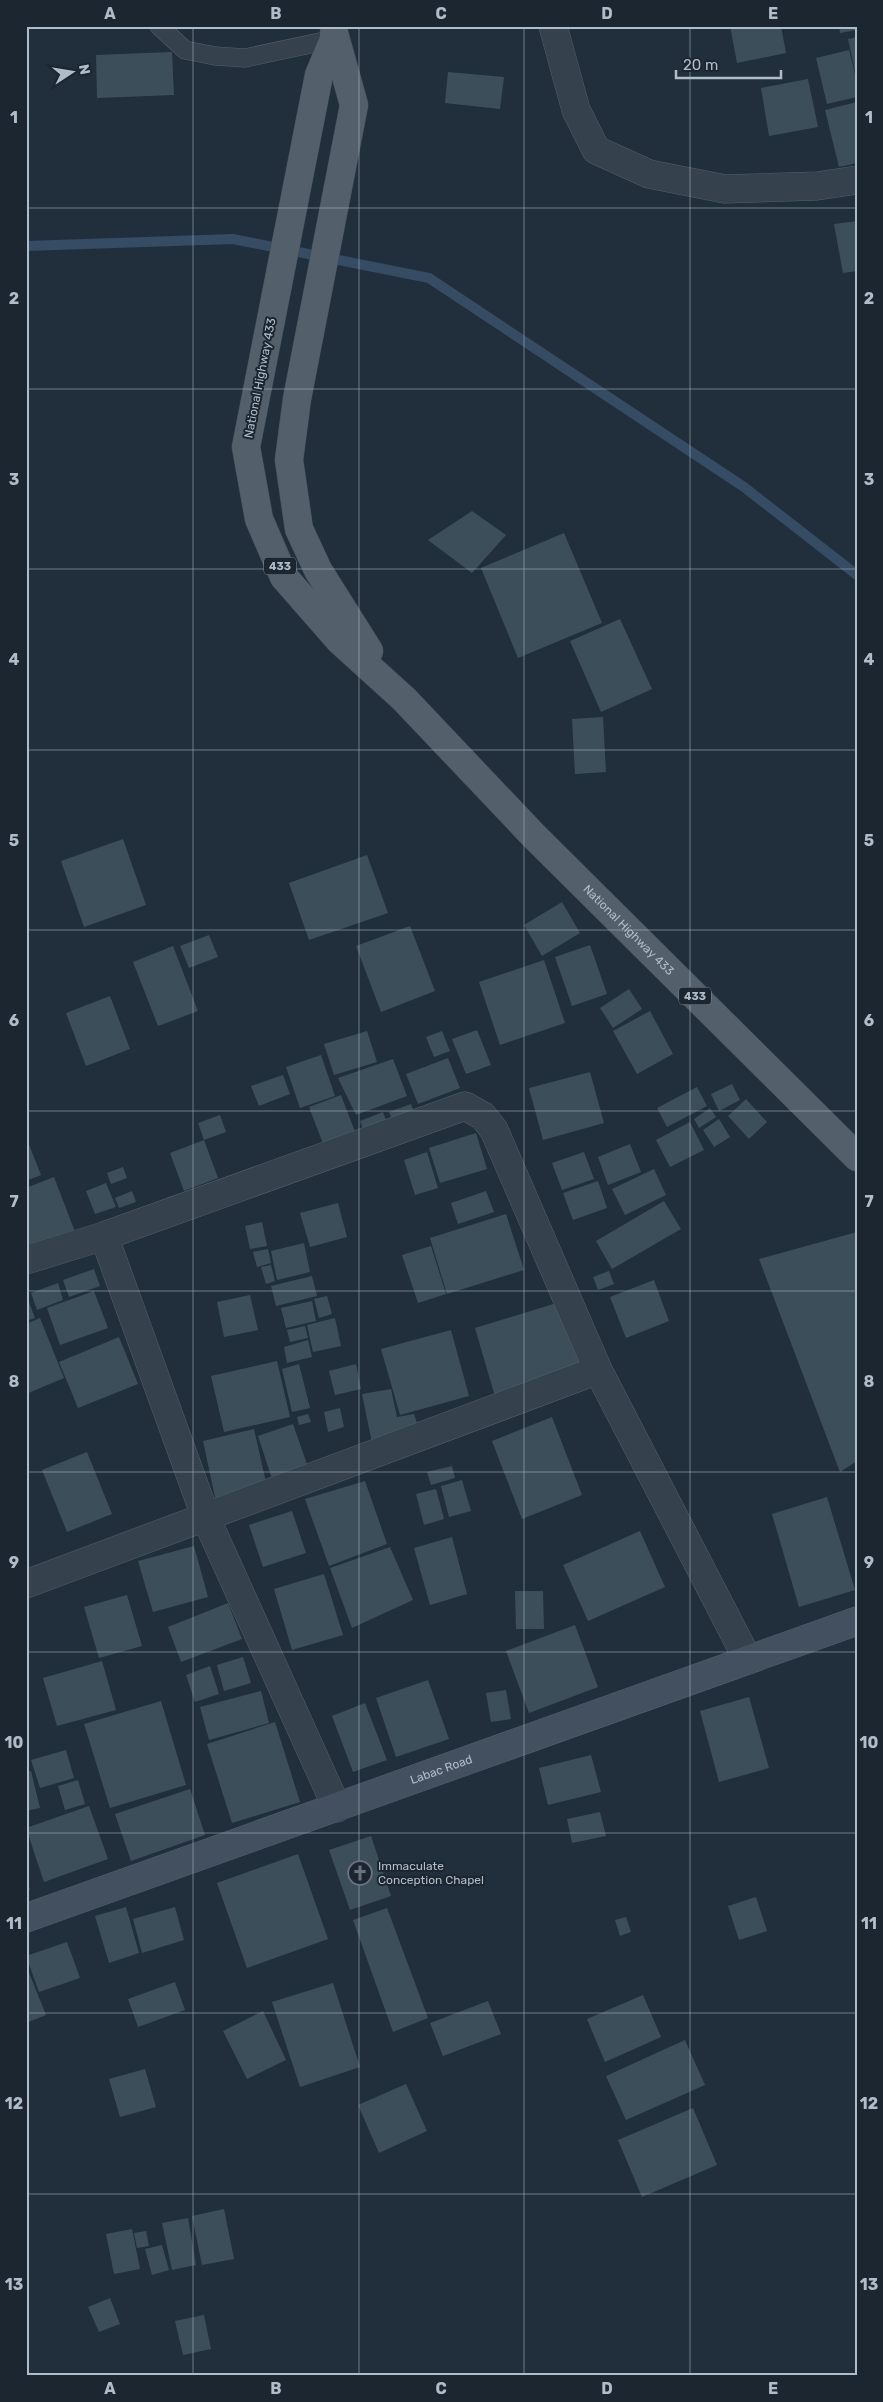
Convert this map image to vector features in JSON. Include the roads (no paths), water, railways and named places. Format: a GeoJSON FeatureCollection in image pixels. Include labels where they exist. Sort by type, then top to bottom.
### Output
{"type":"FeatureCollection","features":[{"type":"Feature","properties":{"kind":"main road","name":"National Highway 433"},"geometry":{"type":"LineString","coordinates":[[334,33],[319,75],[246,447],[260,519],[284,577],[340,641],[404,699],[533,835],[857,1157]]}},
{"type":"Feature","properties":{"kind":"main road","name":"National Highway 433"},"geometry":{"type":"LineString","coordinates":[[334,33],[354,106],[297,399],[290,460],[300,529],[318,570],[352,629],[404,699]]}},
{"type":"Feature","properties":{"kind":"street"},"geometry":{"type":"LineString","coordinates":[[553,26],[576,110],[596,150],[649,174],[725,189],[817,186],[857,180]]}},
{"type":"Feature","properties":{"kind":"street"},"geometry":{"type":"LineString","coordinates":[[26,1260],[104,1236],[465,1106],[483,1116],[494,1130],[598,1370],[748,1660]]}},
{"type":"Feature","properties":{"kind":"street"},"geometry":{"type":"LineString","coordinates":[[104,1236],[206,1518],[337,1808]]}},
{"type":"Feature","properties":{"kind":"street"},"geometry":{"type":"LineString","coordinates":[[26,1584],[598,1370]]}},
{"type":"Feature","properties":{"kind":"street","name":"Labac Road"},"geometry":{"type":"LineString","coordinates":[[26,1918],[857,1621]]}},
{"type":"Feature","properties":{"kind":"lane"},"geometry":{"type":"LineString","coordinates":[[159,26],[185,50],[216,56],[245,58],[334,33]]}},
{"type":"Feature","properties":{"kind":"waterway"},"geometry":{"type":"LineString","coordinates":[[26,246],[233,239],[429,278],[744,487],[857,575]]}},
{"type":"Feature","properties":{"kind":"place","name":"Immaculate Conception Chapel"},"geometry":{"type":"Point","coordinates":[360,1873]}}]}
